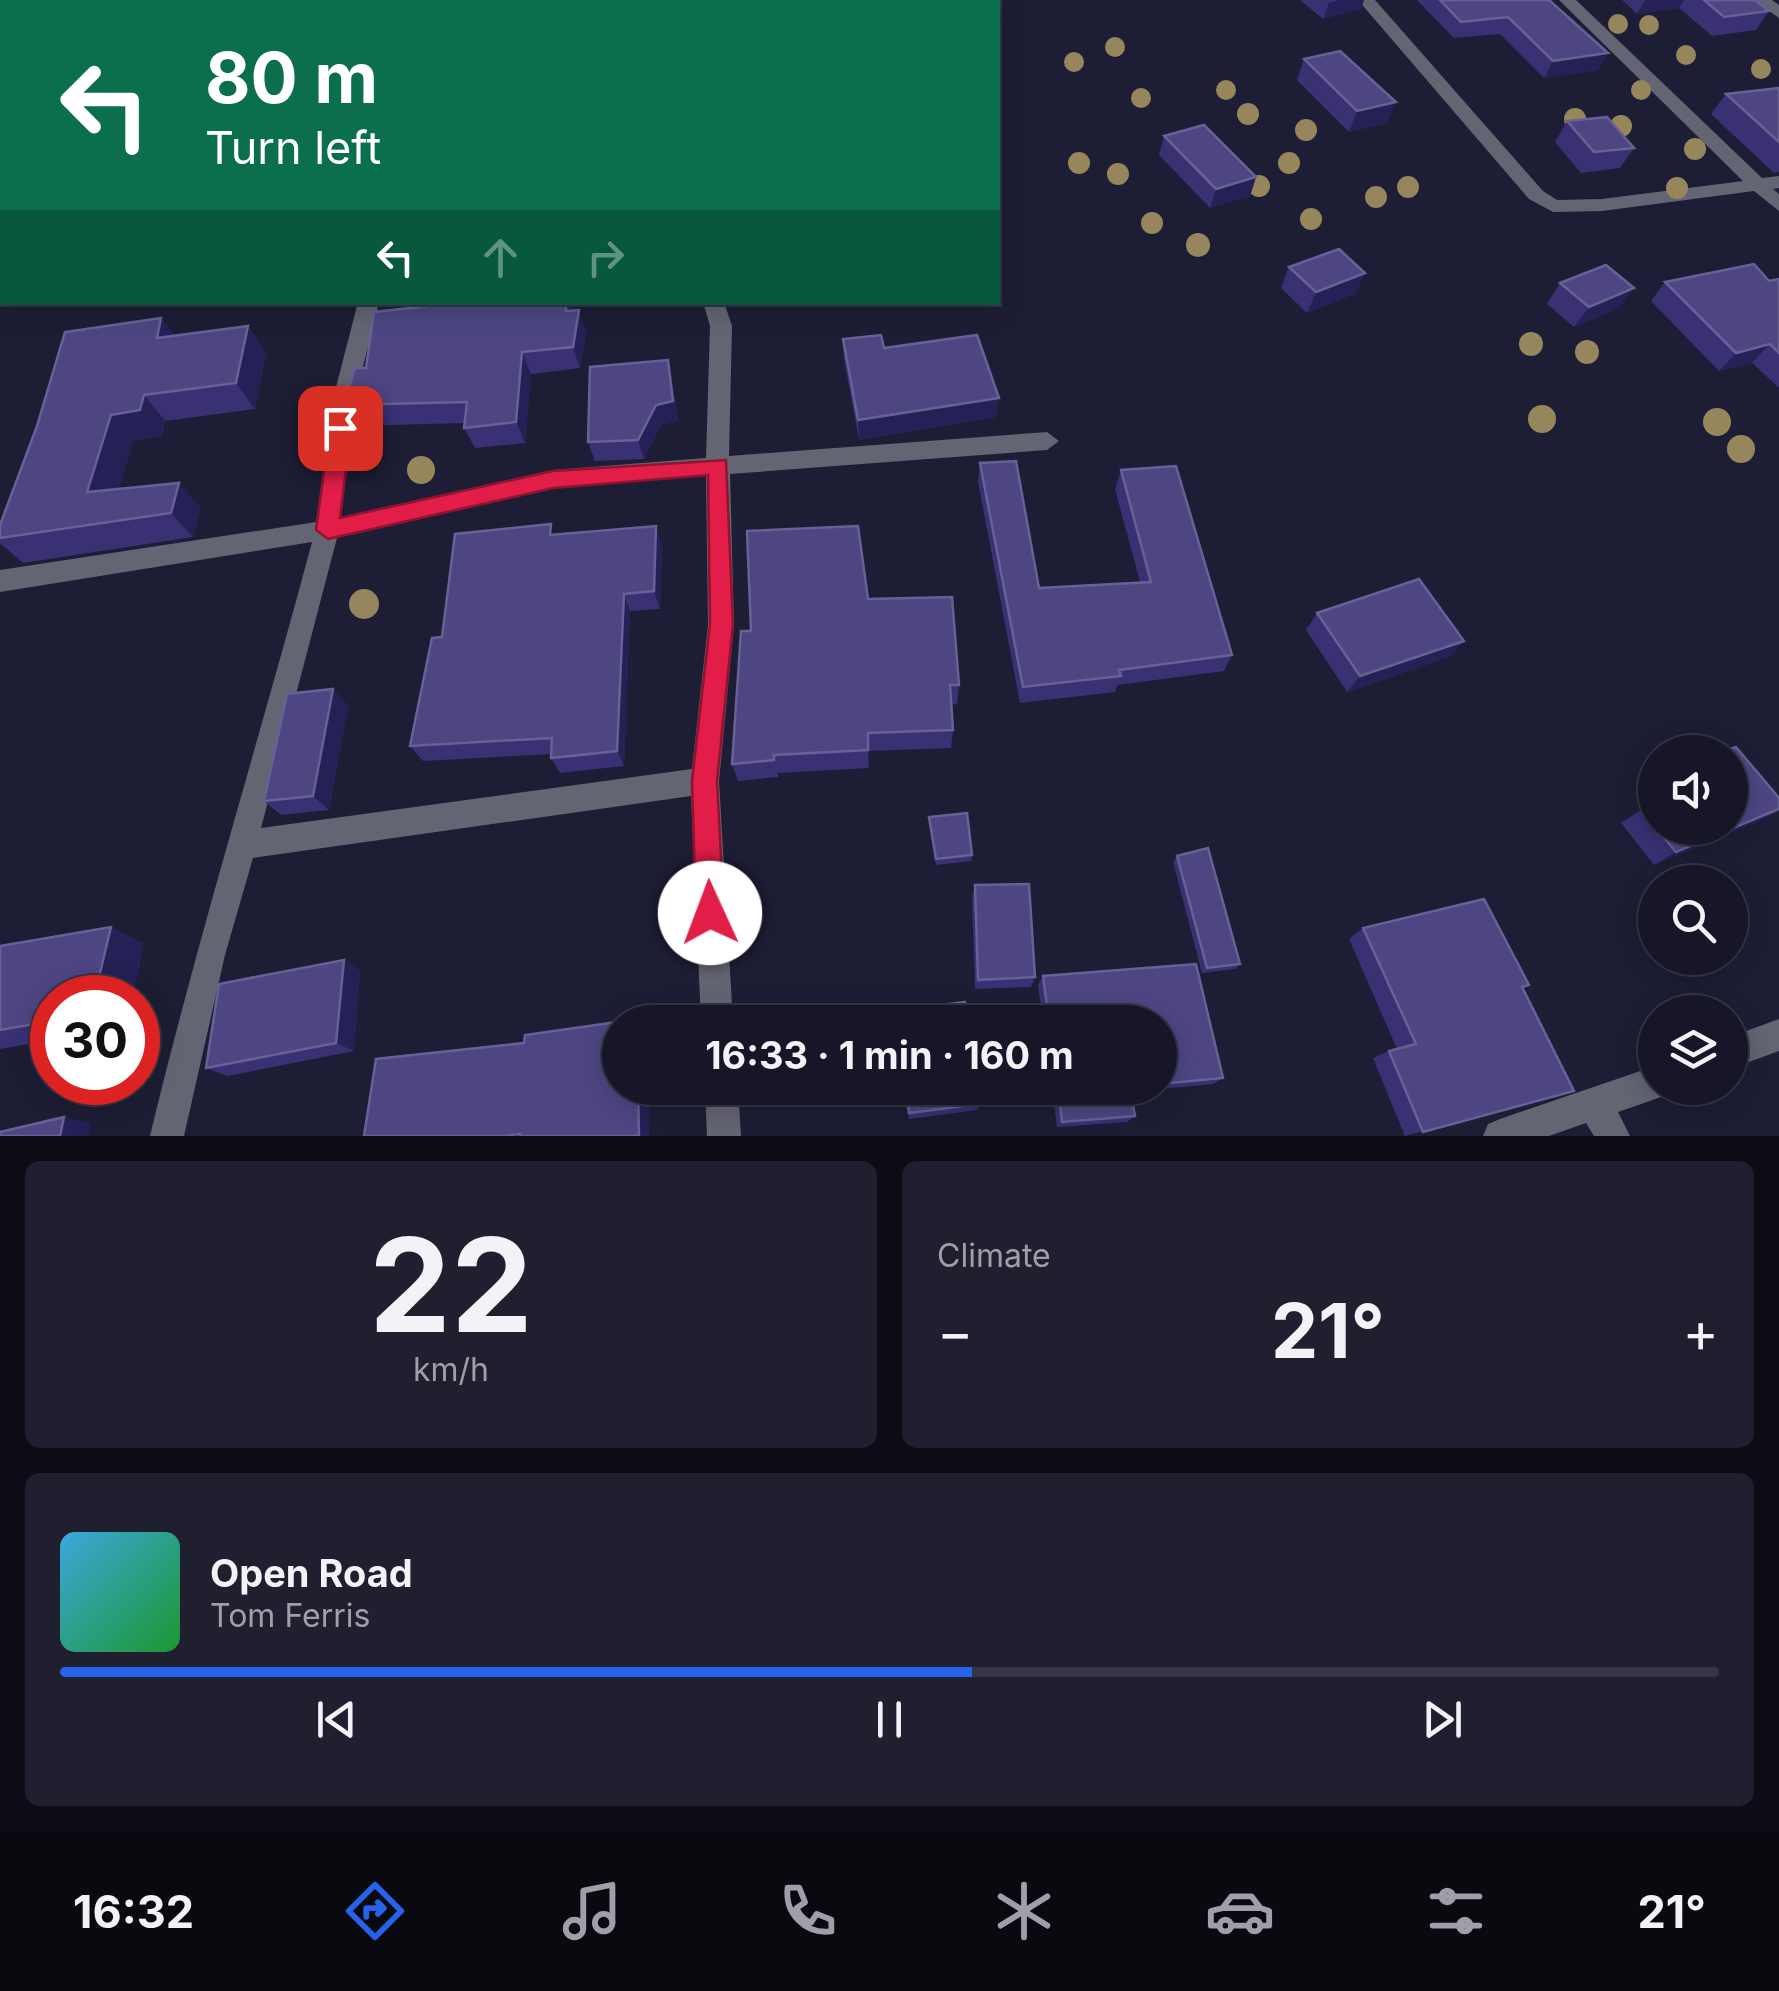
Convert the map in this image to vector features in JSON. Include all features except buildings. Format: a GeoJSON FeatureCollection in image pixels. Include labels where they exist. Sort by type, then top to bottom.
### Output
{"type":"FeatureCollection","features":[{"type":"Feature","properties":{"kind":"street"},"geometry":{"type":"LineString","coordinates":[[1366,0],[1536,195],[1553,206],[1602,205],[1770,184]]}},
{"type":"Feature","properties":{"kind":"street"},"geometry":{"type":"LineString","coordinates":[[1567,0],[1770,184],[1779,205]]}},
{"type":"Feature","properties":{"kind":"street"},"geometry":{"type":"LineString","coordinates":[[1762,0],[1779,13]]}},
{"type":"Feature","properties":{"kind":"street"},"geometry":{"type":"LineString","coordinates":[[166,1136],[209,955],[328,530],[344,395],[368,305]]}},
{"type":"Feature","properties":{"kind":"street"},"geometry":{"type":"LineString","coordinates":[[714,305],[722,326],[718,466],[722,624],[704,781],[717,1005]]}},
{"type":"Feature","properties":{"kind":"street"},"geometry":{"type":"LineString","coordinates":[[0,580],[328,530],[553,479],[1047,441]]}},
{"type":"Feature","properties":{"kind":"street"},"geometry":{"type":"LineString","coordinates":[[242,844],[704,781]]}},
{"type":"Feature","properties":{"kind":"street"},"geometry":{"type":"LineString","coordinates":[[1748,1046],[1779,1034]]}},
{"type":"Feature","properties":{"kind":"street"},"geometry":{"type":"LineString","coordinates":[[1500,1136],[1638,1090]]}},
{"type":"Feature","properties":{"kind":"street"},"geometry":{"type":"LineString","coordinates":[[723,1105],[724,1136]]}},
{"type":"Feature","properties":{"kind":"street"},"geometry":{"type":"LineString","coordinates":[[1594,1107],[1613,1136]]}},
{"type":"Feature","properties":{"kind":"route"},"geometry":{"type":"LineString","coordinates":[[340,428],[328,530],[553,479],[718,466],[722,624],[704,781],[710,913]]}}]}
